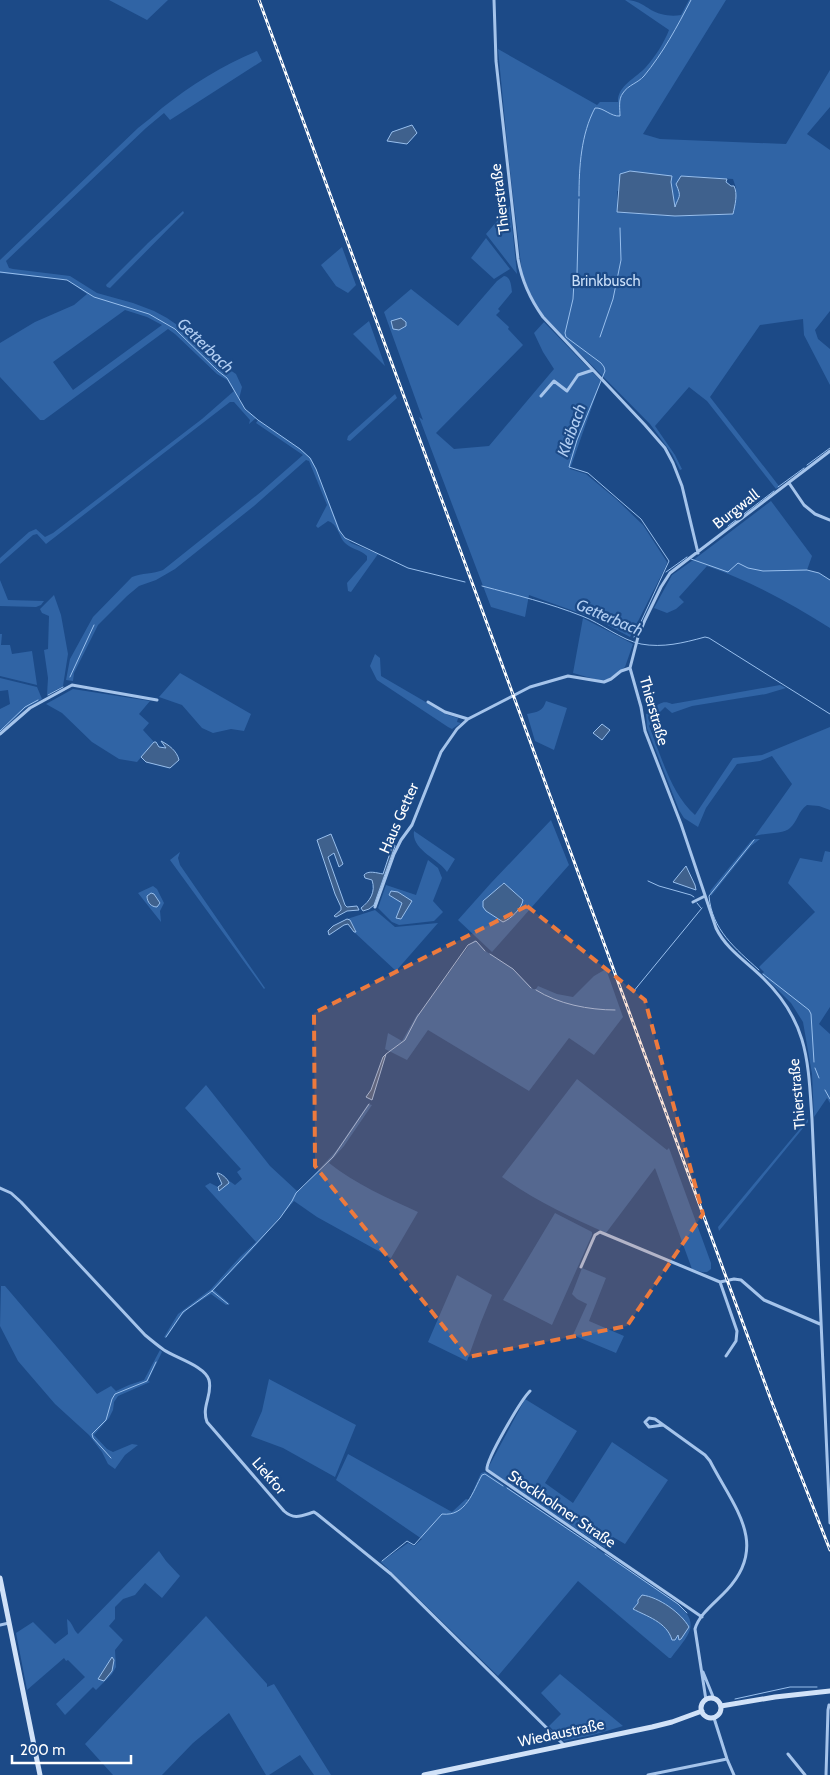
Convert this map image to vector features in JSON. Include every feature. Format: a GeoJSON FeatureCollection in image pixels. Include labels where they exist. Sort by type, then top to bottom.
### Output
{"type":"FeatureCollection","features":[{"type":"Feature","properties":{"kind":"main road"},"geometry":{"type":"LineString","coordinates":[[0,1578],[38,1775]]}},
{"type":"Feature","properties":{"kind":"main road"},"geometry":{"type":"LineString","coordinates":[[721,1706],[775,1697],[830,1691]]}},
{"type":"Feature","properties":{"kind":"main road"},"geometry":{"type":"LineString","coordinates":[[714,1699],[721,1706],[719,1714],[714,1718],[708,1717],[702,1711],[702,1705],[706,1700],[714,1699]]}},
{"type":"Feature","properties":{"kind":"main road","name":"Wiedaustraße"},"geometry":{"type":"LineString","coordinates":[[424,1775],[672,1722],[702,1711]]}},
{"type":"Feature","properties":{"kind":"street","name":"Thierstraße"},"geometry":{"type":"LineString","coordinates":[[494,0],[496,61],[520,273],[528,293],[543,317],[658,439],[669,456],[682,486],[698,553],[670,573],[665,579],[645,620],[630,668],[641,707],[645,731],[681,824],[713,921],[722,939],[779,994],[792,1013],[802,1040],[809,1077],[811,1102],[830,1523]]}},
{"type":"Feature","properties":{"kind":"street"},"geometry":{"type":"LineString","coordinates":[[541,396],[554,381],[568,391],[578,375],[593,370]]}},
{"type":"Feature","properties":{"kind":"street","name":"Burgwall"},"geometry":{"type":"LineString","coordinates":[[698,553],[830,452]]}},
{"type":"Feature","properties":{"kind":"street"},"geometry":{"type":"LineString","coordinates":[[788,483],[804,505],[815,514],[830,520]]}},
{"type":"Feature","properties":{"kind":"street","name":"Haus Getter"},"geometry":{"type":"LineString","coordinates":[[375,907],[394,854],[412,825],[441,752],[453,734],[468,719],[537,684],[568,676],[604,682],[630,668]]}},
{"type":"Feature","properties":{"kind":"street"},"geometry":{"type":"LineString","coordinates":[[0,734],[30,708],[72,685],[157,700]]}},
{"type":"Feature","properties":{"kind":"street"},"geometry":{"type":"LineString","coordinates":[[428,702],[445,712],[468,719]]}},
{"type":"Feature","properties":{"kind":"street"},"geometry":{"type":"LineString","coordinates":[[693,902],[705,896]]}},
{"type":"Feature","properties":{"kind":"street","name":"Liekfor"},"geometry":{"type":"LineString","coordinates":[[0,1188],[11,1193],[21,1202],[145,1335],[165,1351],[203,1371],[209,1378],[210,1388],[204,1409],[207,1422],[284,1511],[292,1517],[314,1512],[380,1564],[564,1746]]}},
{"type":"Feature","properties":{"kind":"street"},"geometry":{"type":"LineString","coordinates":[[581,1267],[595,1235],[597,1232],[600,1232],[720,1282],[734,1279],[742,1280],[764,1300],[820,1324]]}},
{"type":"Feature","properties":{"kind":"street"},"geometry":{"type":"LineString","coordinates":[[720,1282],[737,1331],[736,1341],[726,1356]]}},
{"type":"Feature","properties":{"kind":"street","name":"Stockholmer Straße"},"geometry":{"type":"LineString","coordinates":[[530,1391],[506,1427],[488,1461],[487,1470],[702,1617]]}},
{"type":"Feature","properties":{"kind":"street"},"geometry":{"type":"LineString","coordinates":[[663,1425],[649,1427],[645,1422],[647,1419],[652,1418],[663,1425],[700,1450],[710,1461],[746,1530],[747,1552],[740,1574],[697,1623],[694,1632],[703,1672],[706,1700]]}},
{"type":"Feature","properties":{"kind":"street"},"geometry":{"type":"LineString","coordinates":[[0,1625],[9,1623]]}},
{"type":"Feature","properties":{"kind":"street"},"geometry":{"type":"LineString","coordinates":[[703,1672],[714,1699]]}},
{"type":"Feature","properties":{"kind":"street"},"geometry":{"type":"LineString","coordinates":[[826,1775],[829,1705]]}},
{"type":"Feature","properties":{"kind":"street"},"geometry":{"type":"LineString","coordinates":[[714,1718],[734,1775]]}},
{"type":"Feature","properties":{"kind":"street"},"geometry":{"type":"LineString","coordinates":[[788,1754],[805,1775]]}},
{"type":"Feature","properties":{"kind":"street"},"geometry":{"type":"LineString","coordinates":[[648,1775],[727,1759]]}},
{"type":"Feature","properties":{"kind":"highlighted area"},"geometry":{"type":"Polygon","coordinates":[[[527,906],[645,1000],[703,1214],[627,1326],[468,1357],[315,1166],[314,1013],[527,906]]]}},
{"type":"Feature","properties":{"kind":"green space"},"geometry":{"type":"Polygon","coordinates":[[[109,0],[168,0],[147,20],[109,0]]]}},
{"type":"Feature","properties":{"kind":"green space","name":"Brinkbusch"},"geometry":{"type":"Polygon","coordinates":[[[625,0],[640,3],[661,14],[674,16],[681,15],[689,0],[726,0],[643,134],[660,139],[786,144],[830,70],[830,107],[807,134],[830,150],[830,311],[815,330],[818,339],[830,349],[830,385],[804,335],[803,319],[760,325],[710,397],[779,486],[776,489],[707,401],[689,387],[655,426],[675,455],[682,469],[680,470],[672,454],[650,424],[544,317],[533,301],[522,273],[498,49],[597,105],[600,102],[618,102],[621,91],[649,63],[662,45],[669,30],[625,0]],[[681,176],[681,194],[675,207],[671,182],[617,191],[617,212],[675,216],[733,214],[736,188],[733,179],[681,176]]]}},
{"type":"Feature","properties":{"kind":"green space"},"geometry":{"type":"Polygon","coordinates":[[[257,51],[262,61],[170,120],[164,113],[146,128],[6,261],[9,268],[13,269],[70,276],[97,293],[133,303],[167,318],[180,327],[224,373],[230,370],[236,374],[242,387],[239,399],[245,409],[256,418],[249,424],[250,420],[234,402],[230,402],[46,544],[37,534],[33,535],[0,564],[0,558],[29,532],[36,529],[45,537],[53,533],[202,419],[234,391],[227,380],[217,374],[168,329],[44,420],[40,420],[0,377],[0,343],[35,322],[74,305],[87,294],[67,280],[0,273],[0,260],[138,128],[162,108],[208,76],[257,51]],[[125,310],[53,362],[73,390],[162,325],[147,317],[125,310]]]}},
{"type":"Feature","properties":{"kind":"green space"},"geometry":{"type":"Polygon","coordinates":[[[510,206],[517,274],[486,234],[510,206]]]}},
{"type":"Feature","properties":{"kind":"green space"},"geometry":{"type":"Polygon","coordinates":[[[183,211],[184,213],[110,288],[107,287],[106,285],[148,243],[183,211]]]}},
{"type":"Feature","properties":{"kind":"green space"},"geometry":{"type":"Polygon","coordinates":[[[486,238],[510,269],[494,279],[471,258],[486,238]]]}},
{"type":"Feature","properties":{"kind":"green space"},"geometry":{"type":"Polygon","coordinates":[[[342,247],[356,285],[348,293],[336,286],[321,265],[342,247]]]}},
{"type":"Feature","properties":{"kind":"green space"},"geometry":{"type":"Polygon","coordinates":[[[504,276],[511,284],[512,292],[498,309],[500,311],[496,315],[509,327],[508,329],[523,345],[436,433],[454,449],[489,446],[554,369],[534,333],[544,322],[601,381],[570,469],[586,474],[616,499],[643,525],[667,562],[630,637],[596,619],[529,595],[525,617],[491,607],[419,417],[423,420],[384,312],[411,289],[458,326],[497,281],[504,276]]]}},
{"type":"Feature","properties":{"kind":"green space"},"geometry":{"type":"Polygon","coordinates":[[[369,321],[385,366],[353,334],[369,321]]]}},
{"type":"Feature","properties":{"kind":"green space"},"geometry":{"type":"Polygon","coordinates":[[[395,394],[397,398],[350,441],[347,440],[348,436],[395,394]]]}},
{"type":"Feature","properties":{"kind":"green space"},"geometry":{"type":"Polygon","coordinates":[[[258,420],[311,458],[342,535],[351,543],[378,554],[351,592],[348,591],[347,583],[367,560],[367,556],[345,543],[336,528],[328,521],[318,528],[316,526],[327,505],[309,461],[306,460],[254,506],[175,569],[156,580],[139,586],[127,596],[98,625],[74,673],[73,681],[66,680],[70,659],[93,617],[132,577],[163,570],[262,491],[303,455],[256,423],[258,420]]]}},
{"type":"Feature","properties":{"kind":"green space"},"geometry":{"type":"Polygon","coordinates":[[[771,501],[812,556],[807,570],[819,573],[830,580],[830,628],[770,594],[707,566],[679,597],[684,602],[676,609],[667,613],[654,608],[672,575],[771,501]]]}},
{"type":"Feature","properties":{"kind":"green space"},"geometry":{"type":"Polygon","coordinates":[[[0,580],[8,600],[44,601],[36,607],[0,606],[0,580]]]}},
{"type":"Feature","properties":{"kind":"green space"},"geometry":{"type":"Polygon","coordinates":[[[54,595],[61,615],[68,654],[63,686],[47,695],[48,678],[44,650],[48,649],[49,616],[42,613],[40,609],[54,595]]]}},
{"type":"Feature","properties":{"kind":"green space"},"geometry":{"type":"Polygon","coordinates":[[[583,618],[633,644],[625,667],[608,679],[601,681],[573,673],[583,618]]]}},
{"type":"Feature","properties":{"kind":"green space"},"geometry":{"type":"Polygon","coordinates":[[[0,634],[2,634],[1,645],[10,645],[12,654],[32,651],[37,685],[0,676],[0,634]]]}},
{"type":"Feature","properties":{"kind":"green space"},"geometry":{"type":"Polygon","coordinates":[[[375,654],[380,658],[381,676],[448,715],[458,718],[457,722],[461,723],[452,729],[448,727],[377,680],[370,666],[375,654]]]}},
{"type":"Feature","properties":{"kind":"green space"},"geometry":{"type":"Polygon","coordinates":[[[180,673],[251,714],[244,731],[231,729],[213,733],[202,728],[182,705],[159,697],[180,673]]]}},
{"type":"Feature","properties":{"kind":"green space"},"geometry":{"type":"Polygon","coordinates":[[[0,678],[37,687],[42,699],[26,708],[0,732],[0,709],[10,704],[8,690],[0,691],[0,678]]]}},
{"type":"Feature","properties":{"kind":"green space"},"geometry":{"type":"Polygon","coordinates":[[[780,685],[786,688],[766,694],[692,706],[672,713],[665,707],[657,715],[653,712],[653,708],[662,703],[672,704],[780,685]]]}},
{"type":"Feature","properties":{"kind":"green space"},"geometry":{"type":"Polygon","coordinates":[[[73,689],[150,701],[139,714],[149,723],[143,730],[154,742],[137,762],[119,759],[92,742],[62,713],[46,704],[73,689]]]}},
{"type":"Feature","properties":{"kind":"green space"},"geometry":{"type":"Polygon","coordinates":[[[546,701],[567,708],[554,750],[535,741],[527,714],[540,710],[546,701]]]}},
{"type":"Feature","properties":{"kind":"green space"},"geometry":{"type":"Polygon","coordinates":[[[649,713],[654,718],[649,726],[668,774],[679,796],[695,815],[733,758],[762,755],[830,727],[830,810],[819,806],[807,805],[793,825],[787,830],[755,836],[792,784],[772,756],[760,761],[737,764],[706,808],[698,827],[684,818],[679,810],[647,728],[646,714],[649,713]]]}},
{"type":"Feature","properties":{"kind":"green space"},"geometry":{"type":"Polygon","coordinates":[[[551,820],[569,865],[492,952],[458,920],[551,820]],[[504,883],[501,884],[490,912],[503,922],[523,900],[504,883]]]}},
{"type":"Feature","properties":{"kind":"green space"},"geometry":{"type":"Polygon","coordinates":[[[414,831],[455,859],[447,872],[421,849],[414,838],[414,831]]]}},
{"type":"Feature","properties":{"kind":"green space"},"geometry":{"type":"Polygon","coordinates":[[[754,839],[760,839],[751,846],[711,896],[710,891],[754,839]]]}},
{"type":"Feature","properties":{"kind":"green space"},"geometry":{"type":"Polygon","coordinates":[[[825,851],[830,852],[830,1007],[819,1024],[830,1034],[830,1103],[827,1098],[814,1117],[812,1074],[803,1022],[791,1003],[762,974],[764,972],[759,967],[815,912],[788,883],[800,858],[822,862],[825,851]]]}},
{"type":"Feature","properties":{"kind":"green space"},"geometry":{"type":"Polygon","coordinates":[[[180,852],[178,858],[180,865],[264,989],[170,860],[180,852]]]}},
{"type":"Feature","properties":{"kind":"green space"},"geometry":{"type":"Polygon","coordinates":[[[428,860],[438,868],[442,878],[433,901],[443,912],[434,921],[399,925],[392,922],[378,908],[386,885],[416,895],[428,860]]]}},
{"type":"Feature","properties":{"kind":"green space"},"geometry":{"type":"Polygon","coordinates":[[[153,886],[157,889],[164,903],[160,911],[161,922],[138,893],[153,886]]]}},
{"type":"Feature","properties":{"kind":"green space"},"geometry":{"type":"Polygon","coordinates":[[[375,910],[395,927],[438,923],[396,971],[354,932],[356,931],[350,920],[347,919],[375,910]]]}},
{"type":"Feature","properties":{"kind":"green space"},"geometry":{"type":"Polygon","coordinates":[[[475,940],[484,950],[512,968],[533,989],[536,989],[538,986],[557,994],[573,997],[594,976],[606,969],[623,1017],[594,1055],[569,1038],[529,1091],[428,1030],[407,1060],[385,1049],[388,1033],[402,1041],[418,1013],[475,940]]]}},
{"type":"Feature","properties":{"kind":"green space"},"geometry":{"type":"Polygon","coordinates":[[[577,1079],[667,1150],[669,1148],[711,1263],[711,1269],[707,1272],[692,1269],[655,1168],[606,1233],[552,1208],[502,1177],[577,1079]]]}},
{"type":"Feature","properties":{"kind":"green space"},"geometry":{"type":"Polygon","coordinates":[[[206,1085],[270,1166],[297,1191],[303,1187],[336,1151],[368,1104],[372,1105],[344,1146],[329,1163],[361,1184],[418,1212],[391,1258],[317,1217],[294,1201],[252,1250],[214,1290],[230,1304],[226,1305],[211,1294],[188,1309],[166,1338],[164,1337],[178,1314],[211,1289],[256,1242],[205,1186],[210,1183],[218,1187],[217,1190],[229,1183],[228,1180],[235,1185],[242,1179],[237,1172],[241,1169],[185,1108],[206,1085]]]}},
{"type":"Feature","properties":{"kind":"green space"},"geometry":{"type":"Polygon","coordinates":[[[808,1119],[808,1122],[719,1231],[718,1227],[808,1119]]]}},
{"type":"Feature","properties":{"kind":"green space"},"geometry":{"type":"Polygon","coordinates":[[[555,1213],[592,1232],[592,1235],[552,1325],[503,1300],[555,1213]]]}},
{"type":"Feature","properties":{"kind":"green space"},"geometry":{"type":"Polygon","coordinates":[[[582,1268],[606,1278],[589,1321],[624,1336],[616,1353],[573,1335],[587,1304],[572,1294],[582,1268]]]}},
{"type":"Feature","properties":{"kind":"green space"},"geometry":{"type":"Polygon","coordinates":[[[457,1275],[492,1295],[467,1361],[428,1342],[457,1275]]]}},
{"type":"Feature","properties":{"kind":"green space"},"geometry":{"type":"Polygon","coordinates":[[[1,1286],[5,1286],[97,1394],[111,1386],[116,1391],[144,1380],[160,1350],[162,1352],[148,1381],[150,1382],[118,1396],[109,1418],[94,1435],[107,1449],[113,1452],[132,1444],[138,1445],[125,1455],[115,1469],[108,1464],[102,1452],[89,1435],[55,1404],[18,1361],[0,1326],[1,1286]]]}},
{"type":"Feature","properties":{"kind":"green space"},"geometry":{"type":"Polygon","coordinates":[[[269,1379],[356,1425],[335,1477],[283,1448],[251,1436],[262,1411],[269,1379]]]}},
{"type":"Feature","properties":{"kind":"green space"},"geometry":{"type":"Polygon","coordinates":[[[525,1399],[577,1431],[545,1483],[573,1503],[612,1442],[668,1480],[625,1544],[613,1537],[605,1548],[487,1470],[525,1399]]]}},
{"type":"Feature","properties":{"kind":"green space"},"geometry":{"type":"Polygon","coordinates":[[[348,1454],[452,1512],[466,1499],[469,1500],[481,1473],[485,1472],[674,1601],[683,1609],[691,1623],[688,1635],[671,1658],[669,1658],[578,1581],[498,1676],[381,1562],[408,1543],[414,1546],[422,1539],[336,1480],[348,1454]]]}},
{"type":"Feature","properties":{"kind":"green space"},"geometry":{"type":"Polygon","coordinates":[[[159,1551],[180,1576],[162,1598],[145,1583],[135,1595],[123,1599],[115,1607],[115,1619],[109,1626],[123,1640],[115,1650],[116,1667],[112,1674],[96,1690],[93,1687],[65,1715],[56,1704],[85,1677],[68,1660],[66,1661],[64,1658],[27,1690],[16,1633],[33,1622],[55,1644],[68,1634],[67,1619],[78,1634],[159,1551]]]}},
{"type":"Feature","properties":{"kind":"green space"},"geometry":{"type":"Polygon","coordinates":[[[206,1616],[267,1684],[267,1687],[274,1684],[331,1775],[314,1775],[300,1755],[269,1775],[266,1775],[229,1713],[193,1743],[162,1775],[113,1775],[85,1744],[206,1616]]]}},
{"type":"Feature","properties":{"kind":"green space"},"geometry":{"type":"Polygon","coordinates":[[[560,1674],[623,1726],[564,1741],[549,1726],[561,1714],[541,1693],[560,1674]]]}},
{"type":"Feature","properties":{"kind":"shaded area"},"geometry":{"type":"Polygon","coordinates":[[[412,125],[417,133],[407,144],[387,141],[392,132],[412,125]]]}},
{"type":"Feature","properties":{"kind":"shaded area"},"geometry":{"type":"Polygon","coordinates":[[[630,171],[672,176],[671,182],[675,207],[679,198],[676,184],[681,176],[727,179],[726,182],[734,186],[736,192],[733,214],[675,216],[617,212],[620,174],[630,171]]]}},
{"type":"Feature","properties":{"kind":"shaded area"},"geometry":{"type":"Polygon","coordinates":[[[401,318],[406,322],[406,326],[399,330],[393,329],[391,321],[401,318]]]}},
{"type":"Feature","properties":{"kind":"shaded area"},"geometry":{"type":"Polygon","coordinates":[[[602,724],[610,730],[602,740],[593,733],[602,724]]]}},
{"type":"Feature","properties":{"kind":"shaded area"},"geometry":{"type":"Polygon","coordinates":[[[161,741],[172,749],[179,760],[170,768],[146,762],[141,757],[154,742],[159,747],[166,748],[161,741]]]}},
{"type":"Feature","properties":{"kind":"shaded area"},"geometry":{"type":"Polygon","coordinates":[[[331,834],[343,864],[339,867],[334,853],[328,857],[345,905],[347,907],[357,906],[359,910],[347,911],[336,917],[334,916],[341,910],[341,907],[317,840],[331,834]]]}},
{"type":"Feature","properties":{"kind":"shaded area"},"geometry":{"type":"Polygon","coordinates":[[[393,841],[395,846],[374,905],[363,911],[361,908],[373,892],[372,880],[365,878],[364,875],[370,872],[383,874],[392,847],[390,843],[393,841]]]}},
{"type":"Feature","properties":{"kind":"shaded area"},"geometry":{"type":"Polygon","coordinates":[[[686,866],[695,885],[696,890],[673,882],[686,866]]]}},
{"type":"Feature","properties":{"kind":"shaded area"},"geometry":{"type":"Polygon","coordinates":[[[504,883],[523,900],[516,913],[503,922],[486,911],[483,907],[483,901],[504,883]]]}},
{"type":"Feature","properties":{"kind":"shaded area"},"geometry":{"type":"Polygon","coordinates":[[[391,891],[398,892],[412,901],[401,919],[396,918],[402,903],[389,895],[391,891]]]}},
{"type":"Feature","properties":{"kind":"shaded area"},"geometry":{"type":"Polygon","coordinates":[[[151,893],[154,894],[160,903],[157,907],[151,905],[148,900],[147,896],[151,893]]]}},
{"type":"Feature","properties":{"kind":"shaded area"},"geometry":{"type":"Polygon","coordinates":[[[347,919],[350,920],[356,932],[348,924],[329,935],[328,931],[333,926],[347,919]]]}},
{"type":"Feature","properties":{"kind":"shaded area"},"geometry":{"type":"Polygon","coordinates":[[[386,1054],[372,1100],[366,1097],[371,1090],[383,1057],[386,1054]]]}},
{"type":"Feature","properties":{"kind":"shaded area"},"geometry":{"type":"Polygon","coordinates":[[[217,1173],[224,1176],[229,1183],[219,1191],[218,1187],[222,1184],[217,1173]]]}},
{"type":"Feature","properties":{"kind":"shaded area"},"geometry":{"type":"Polygon","coordinates":[[[642,1595],[662,1602],[675,1611],[685,1622],[689,1627],[681,1639],[679,1640],[678,1635],[675,1640],[672,1640],[661,1624],[633,1609],[642,1595]]]}},
{"type":"Feature","properties":{"kind":"shaded area"},"geometry":{"type":"Polygon","coordinates":[[[112,1657],[114,1660],[112,1671],[104,1681],[98,1679],[112,1657]]]}},
{"type":"Feature","properties":{"kind":"waterway","name":"Kleibach"},"geometry":{"type":"LineString","coordinates":[[579,196],[580,162],[590,118],[595,108],[620,116],[621,95],[642,78],[651,67],[669,40],[691,0]]}},
{"type":"Feature","properties":{"kind":"waterway","name":"Kleibach"},"geometry":{"type":"LineString","coordinates":[[579,199],[577,274],[565,333],[566,337],[601,363],[605,371],[577,440],[569,467],[588,473],[641,519],[669,561],[634,637]]}},
{"type":"Feature","properties":{"kind":"waterway"},"geometry":{"type":"LineString","coordinates":[[600,337],[613,299],[621,260],[620,228]]}},
{"type":"Feature","properties":{"kind":"waterway","name":"Getterbach"},"geometry":{"type":"LineString","coordinates":[[0,272],[67,280],[94,297],[149,314],[175,329],[227,378],[245,409],[310,458],[339,530],[345,538],[408,568],[465,582]]}},
{"type":"Feature","properties":{"kind":"waterway"},"geometry":{"type":"LineString","coordinates":[[807,465],[830,448]]}},
{"type":"Feature","properties":{"kind":"waterway"},"geometry":{"type":"LineString","coordinates":[[778,487],[804,468]]}},
{"type":"Feature","properties":{"kind":"waterway"},"geometry":{"type":"LineString","coordinates":[[728,526],[774,491]]}},
{"type":"Feature","properties":{"kind":"waterway"},"geometry":{"type":"LineString","coordinates":[[666,572],[687,557]]}},
{"type":"Feature","properties":{"kind":"waterway"},"geometry":{"type":"LineString","coordinates":[[691,559],[728,572],[738,563],[748,568],[763,571],[807,570],[819,573],[830,580]]}},
{"type":"Feature","properties":{"kind":"waterway","name":"Getterbach"},"geometry":{"type":"LineString","coordinates":[[482,586],[570,611],[626,639],[641,644],[665,645],[705,637],[709,638],[830,714]]}},
{"type":"Feature","properties":{"kind":"waterway"},"geometry":{"type":"LineString","coordinates":[[70,677],[94,625]]}},
{"type":"Feature","properties":{"kind":"waterway"},"geometry":{"type":"LineString","coordinates":[[48,695],[63,687]]}},
{"type":"Feature","properties":{"kind":"waterway"},"geometry":{"type":"LineString","coordinates":[[0,731],[25,707],[38,700]]}},
{"type":"Feature","properties":{"kind":"waterway"},"geometry":{"type":"LineString","coordinates":[[754,840],[709,896],[715,919],[726,938],[759,970]]}},
{"type":"Feature","properties":{"kind":"waterway"},"geometry":{"type":"LineString","coordinates":[[648,881],[694,897]]}},
{"type":"Feature","properties":{"kind":"waterway"},"geometry":{"type":"LineString","coordinates":[[697,903],[701,908]]}},
{"type":"Feature","properties":{"kind":"waterway"},"geometry":{"type":"LineString","coordinates":[[633,992],[702,908]]}},
{"type":"Feature","properties":{"kind":"waterway"},"geometry":{"type":"LineString","coordinates":[[386,1054],[405,1040],[417,1017],[468,945],[476,941],[485,951]]}},
{"type":"Feature","properties":{"kind":"waterway"},"geometry":{"type":"LineString","coordinates":[[490,954],[513,969],[531,988]]}},
{"type":"Feature","properties":{"kind":"waterway"},"geometry":{"type":"LineString","coordinates":[[763,974],[809,1010],[811,1014],[814,1062]]}},
{"type":"Feature","properties":{"kind":"waterway"},"geometry":{"type":"LineString","coordinates":[[536,990],[554,999],[574,1005],[615,1010]]}},
{"type":"Feature","properties":{"kind":"waterway"},"geometry":{"type":"LineString","coordinates":[[815,1068],[819,1078]]}},
{"type":"Feature","properties":{"kind":"waterway"},"geometry":{"type":"LineString","coordinates":[[825,1090],[830,1099]]}},
{"type":"Feature","properties":{"kind":"waterway"},"geometry":{"type":"LineString","coordinates":[[166,1337],[183,1312],[212,1291],[280,1218],[296,1193],[333,1157],[369,1104]]}},
{"type":"Feature","properties":{"kind":"waterway"},"geometry":{"type":"LineString","coordinates":[[212,1291],[228,1304]]}},
{"type":"Feature","properties":{"kind":"waterway"},"geometry":{"type":"LineString","coordinates":[[111,1458],[93,1438],[92,1434],[106,1420],[115,1394],[147,1381],[156,1362]]}},
{"type":"Feature","properties":{"kind":"waterway"},"geometry":{"type":"LineString","coordinates":[[382,1561],[407,1541],[414,1545],[442,1514],[450,1514],[463,1507],[468,1502],[482,1475],[485,1474],[503,1486]]}},
{"type":"Feature","properties":{"kind":"waterway"},"geometry":{"type":"LineString","coordinates":[[507,1488],[596,1548]]}},
{"type":"Feature","properties":{"kind":"waterway"},"geometry":{"type":"LineString","coordinates":[[605,1554],[678,1604],[687,1613]]}},
{"type":"Feature","properties":{"kind":"waterway"},"geometry":{"type":"LineString","coordinates":[[735,1699],[790,1687],[817,1687]]}},
{"type":"Feature","properties":{"kind":"railway"},"geometry":{"type":"LineString","coordinates":[[259,0],[771,1400],[830,1550]]}}]}
